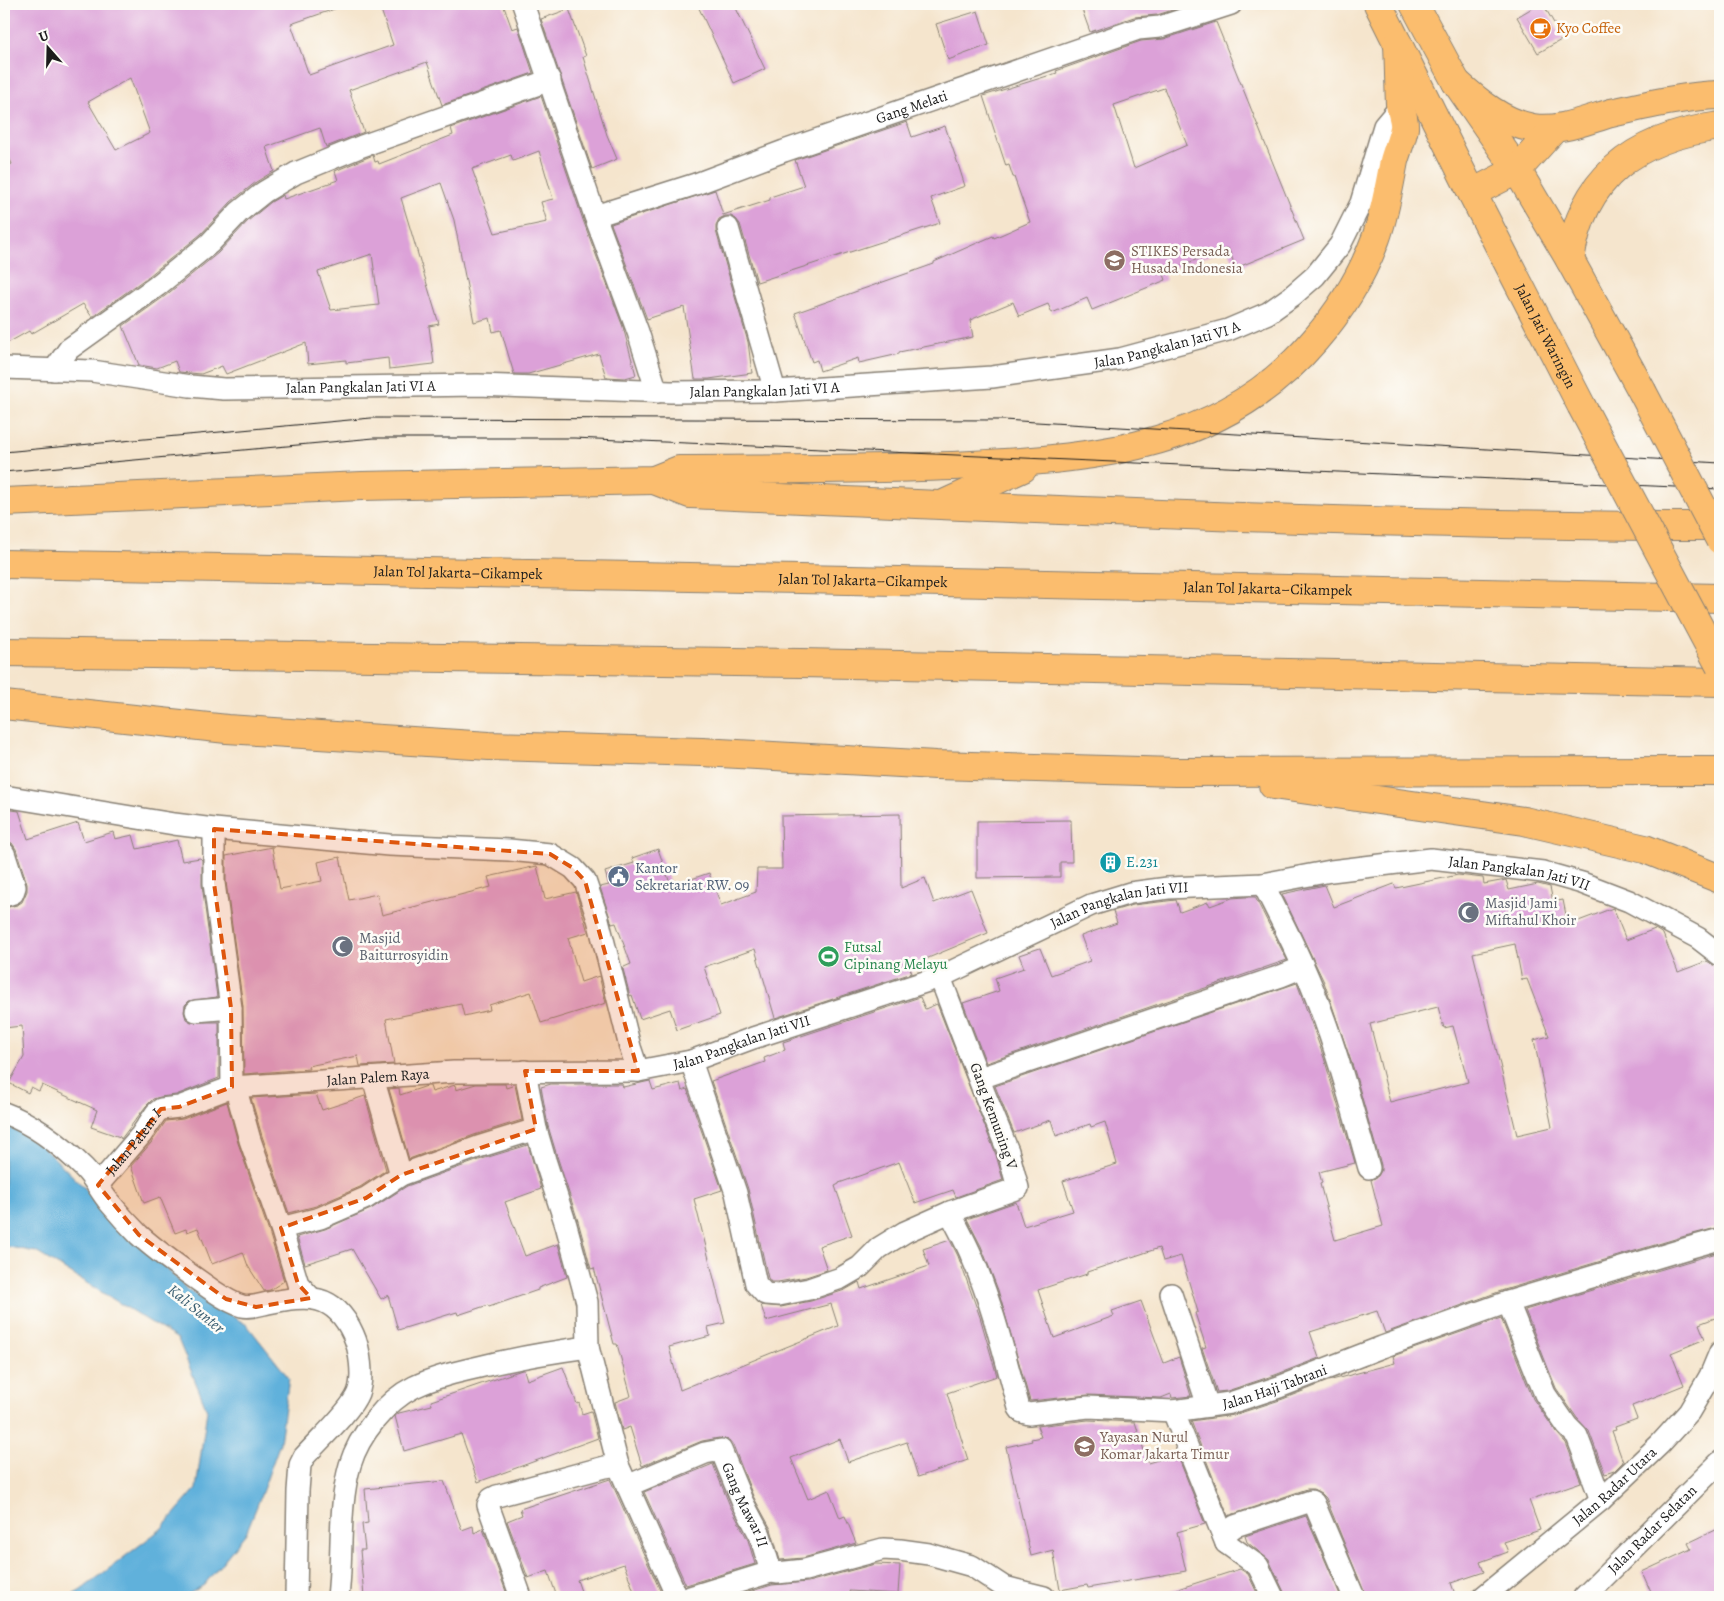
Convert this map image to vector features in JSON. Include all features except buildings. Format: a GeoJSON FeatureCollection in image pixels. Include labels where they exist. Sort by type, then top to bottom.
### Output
{"type":"FeatureCollection","features":[{"type":"Feature","properties":{"kind":"main road","name":"Jalan Jati Waringin"},"geometry":{"type":"LineString","coordinates":[[1378,4],[1581,405],[1720,666]]}},
{"type":"Feature","properties":{"kind":"main road"},"geometry":{"type":"LineString","coordinates":[[1414,4],[1456,82],[1517,170],[1570,260],[1642,391],[1720,540]]}},
{"type":"Feature","properties":{"kind":"main road"},"geometry":{"type":"LineString","coordinates":[[4,502],[362,486],[654,480],[679,470],[910,468],[1039,461],[1104,452],[1165,438],[1208,422],[1257,395],[1292,364],[1320,334],[1340,308],[1375,241],[1383,217],[1394,161],[1404,125],[1400,107],[1398,44]]}},
{"type":"Feature","properties":{"kind":"main road"},"geometry":{"type":"LineString","coordinates":[[1456,82],[1473,98],[1500,116],[1519,125],[1533,128],[1554,129],[1675,100],[1720,95]]}},
{"type":"Feature","properties":{"kind":"main road"},"geometry":{"type":"LineString","coordinates":[[1570,260],[1575,232],[1584,210],[1593,193],[1612,171],[1641,150],[1660,142],[1720,126]]}},
{"type":"Feature","properties":{"kind":"main road"},"geometry":{"type":"LineString","coordinates":[[1472,193],[1517,170],[1554,129]]}},
{"type":"Feature","properties":{"kind":"main road"},"geometry":{"type":"LineString","coordinates":[[940,505],[1039,461]]}},
{"type":"Feature","properties":{"kind":"main road"},"geometry":{"type":"LineString","coordinates":[[654,480],[690,494],[940,505],[1488,524],[1720,526]]}},
{"type":"Feature","properties":{"kind":"main road","name":"Jalan Tol Jakarta–Cikampek"},"geometry":{"type":"LineString","coordinates":[[4,564],[1720,598]]}},
{"type":"Feature","properties":{"kind":"main road"},"geometry":{"type":"LineString","coordinates":[[4,652],[800,663],[1720,682]]}},
{"type":"Feature","properties":{"kind":"main road"},"geometry":{"type":"LineString","coordinates":[[4,705],[227,729],[489,746],[702,752],[936,765],[1176,772],[1720,771]]}},
{"type":"Feature","properties":{"kind":"main road"},"geometry":{"type":"LineString","coordinates":[[1176,772],[1524,821],[1645,849],[1720,879]]}},
{"type":"Feature","properties":{"kind":"street"},"geometry":{"type":"LineString","coordinates":[[524,4],[656,392]]}},
{"type":"Feature","properties":{"kind":"street","name":"Gang Melati"},"geometry":{"type":"LineString","coordinates":[[595,216],[696,184],[784,151],[1138,29],[1160,27],[1231,4]]}},
{"type":"Feature","properties":{"kind":"street"},"geometry":{"type":"LineString","coordinates":[[54,370],[69,349],[157,286],[210,243],[239,212],[264,192],[296,173],[362,146],[550,80]]}},
{"type":"Feature","properties":{"kind":"street","name":"Jalan Pangkalan Jati VI A"},"geometry":{"type":"LineString","coordinates":[[4,368],[92,371],[224,390],[478,385],[656,392],[775,391],[992,376],[1120,359],[1228,330],[1268,313],[1315,276],[1340,244],[1360,203],[1384,126],[1400,107]]}},
{"type":"Feature","properties":{"kind":"street"},"geometry":{"type":"LineString","coordinates":[[728,228],[775,391]]}},
{"type":"Feature","properties":{"kind":"street"},"geometry":{"type":"LineString","coordinates":[[4,796],[214,829],[389,845],[509,850],[550,854],[573,868],[585,881],[598,919],[630,1047],[638,1071]]}},
{"type":"Feature","properties":{"kind":"street"},"geometry":{"type":"LineString","coordinates":[[214,829],[214,883],[231,1008],[234,1086],[298,1284],[311,1298]]}},
{"type":"Feature","properties":{"kind":"street"},"geometry":{"type":"LineString","coordinates":[[4,854],[14,886],[9,894]]}},
{"type":"Feature","properties":{"kind":"street","name":"Jalan Pangkalan Jati VII"},"geometry":{"type":"LineString","coordinates":[[525,1070],[638,1071],[691,1061],[753,1038],[940,977],[1058,919],[1091,905],[1122,896],[1168,888],[1263,884],[1331,871],[1431,859],[1543,872],[1582,883],[1628,900],[1698,938],[1720,955]]}},
{"type":"Feature","properties":{"kind":"street"},"geometry":{"type":"LineString","coordinates":[[1263,884],[1303,967],[1330,1034],[1369,1168]]}},
{"type":"Feature","properties":{"kind":"street"},"geometry":{"type":"LineString","coordinates":[[980,1078],[1303,967]]}},
{"type":"Feature","properties":{"kind":"street","name":"Gang Kemuning V"},"geometry":{"type":"LineString","coordinates":[[940,977],[1008,1151],[1018,1188],[950,1212]]}},
{"type":"Feature","properties":{"kind":"street"},"geometry":{"type":"LineString","coordinates":[[196,1011],[231,1008]]}},
{"type":"Feature","properties":{"kind":"street"},"geometry":{"type":"LineString","coordinates":[[691,1061],[736,1193],[756,1284],[765,1294],[779,1295],[809,1289],[841,1278],[860,1267],[880,1248],[906,1232],[950,1212]]}},
{"type":"Feature","properties":{"kind":"street"},"geometry":{"type":"LineString","coordinates":[[525,1070],[536,1129],[566,1224],[587,1302],[588,1347],[618,1465],[677,1597]]}},
{"type":"Feature","properties":{"kind":"street","name":"Jalan Palem Raya"},"geometry":{"type":"LineString","coordinates":[[234,1086],[454,1072],[525,1070]]}},
{"type":"Feature","properties":{"kind":"street"},"geometry":{"type":"LineString","coordinates":[[373,1078],[401,1175]]}},
{"type":"Feature","properties":{"kind":"street","name":"Jalan Palem I"},"geometry":{"type":"LineString","coordinates":[[98,1186],[161,1109],[179,1107],[234,1086]]}},
{"type":"Feature","properties":{"kind":"street"},"geometry":{"type":"LineString","coordinates":[[4,1112],[22,1119],[52,1140],[84,1169],[108,1201],[139,1235],[226,1299],[242,1306],[256,1307],[311,1298],[325,1301],[338,1312],[353,1333],[359,1351],[360,1384],[358,1394],[304,1457],[300,1465],[296,1597]]}},
{"type":"Feature","properties":{"kind":"street"},"geometry":{"type":"LineString","coordinates":[[281,1228],[320,1218],[366,1198],[401,1175],[478,1147],[536,1129]]}},
{"type":"Feature","properties":{"kind":"street","name":"Jalan Haji Tabrani"},"geometry":{"type":"LineString","coordinates":[[950,1212],[972,1255],[983,1284],[998,1329],[1019,1408],[1022,1412],[1029,1414],[1088,1407],[1173,1411],[1230,1403],[1279,1388],[1382,1347],[1508,1302],[1720,1240]]}},
{"type":"Feature","properties":{"kind":"street"},"geometry":{"type":"LineString","coordinates":[[1172,1294],[1208,1406]]}},
{"type":"Feature","properties":{"kind":"street"},"geometry":{"type":"LineString","coordinates":[[1508,1302],[1545,1394],[1567,1426],[1577,1436],[1601,1500]]}},
{"type":"Feature","properties":{"kind":"street"},"geometry":{"type":"LineString","coordinates":[[338,1597],[343,1501],[350,1464],[368,1428],[394,1401],[413,1388],[444,1375],[515,1358],[588,1347]]}},
{"type":"Feature","properties":{"kind":"street","name":"Jalan Radar Utara"},"geometry":{"type":"LineString","coordinates":[[1483,1597],[1601,1500],[1660,1444],[1689,1412],[1710,1376],[1720,1352]]}},
{"type":"Feature","properties":{"kind":"street"},"geometry":{"type":"LineString","coordinates":[[1173,1411],[1226,1543],[1258,1566],[1273,1597]]}},
{"type":"Feature","properties":{"kind":"street","name":"Gang Mawar II"},"geometry":{"type":"LineString","coordinates":[[627,1486],[705,1453],[721,1450],[742,1501],[760,1535],[771,1572]]}},
{"type":"Feature","properties":{"kind":"street","name":"Jalan Radar Selatan"},"geometry":{"type":"LineString","coordinates":[[1593,1593],[1720,1462]]}},
{"type":"Feature","properties":{"kind":"street"},"geometry":{"type":"LineString","coordinates":[[521,1597],[488,1505],[491,1499],[496,1496],[618,1465]]}},
{"type":"Feature","properties":{"kind":"street"},"geometry":{"type":"LineString","coordinates":[[1226,1543],[1226,1532],[1235,1526],[1312,1501],[1354,1597]]}},
{"type":"Feature","properties":{"kind":"street"},"geometry":{"type":"LineString","coordinates":[[690,1597],[771,1572],[777,1574],[805,1570],[857,1554],[884,1549],[929,1554],[972,1566],[1004,1587],[1044,1597]]}},
{"type":"Feature","properties":{"kind":"highlighted area"},"geometry":{"type":"Polygon","coordinates":[[[214,829],[550,854],[573,868],[585,881],[638,1071],[525,1071],[536,1129],[401,1175],[366,1198],[281,1228],[298,1284],[311,1298],[256,1307],[226,1299],[139,1235],[98,1185],[161,1109],[179,1107],[232,1087],[231,1008],[214,883],[214,829]]]}},
{"type":"Feature","properties":{"kind":"water","name":"Kali Sunter"},"geometry":{"type":"Polygon","coordinates":[[[4,1122],[26,1130],[187,1289],[247,1325],[289,1378],[280,1443],[246,1533],[204,1585],[184,1597],[69,1597],[81,1590],[161,1529],[196,1489],[207,1410],[178,1339],[36,1252],[4,1246],[4,1122]]]}},
{"type":"Feature","properties":{"kind":"tram line"},"geometry":{"type":"LineString","coordinates":[[4,452],[371,418],[1003,420],[1720,463]]}},
{"type":"Feature","properties":{"kind":"tram line"},"geometry":{"type":"LineString","coordinates":[[4,472],[374,438],[574,438],[1720,489]]}},
{"type":"Feature","properties":{"kind":"place","name":"Kyo Coffee"},"geometry":{"type":"Point","coordinates":[1540,28]}},
{"type":"Feature","properties":{"kind":"place","name":"STIKES Persada Husada Indonesia"},"geometry":{"type":"Point","coordinates":[1115,260]}},
{"type":"Feature","properties":{"kind":"place","name":"E.231"},"geometry":{"type":"Point","coordinates":[1110,862]}},
{"type":"Feature","properties":{"kind":"place","name":"Kantor Sekretariat RW. 09"},"geometry":{"type":"Point","coordinates":[619,877]}},
{"type":"Feature","properties":{"kind":"place","name":"Masjid Jami Miftahul Khoir"},"geometry":{"type":"Point","coordinates":[1469,912]}},
{"type":"Feature","properties":{"kind":"place","name":"Masjid Baiturrosyidin"},"geometry":{"type":"Point","coordinates":[343,947]}},
{"type":"Feature","properties":{"kind":"place","name":"Futsal Cipinang Melayu"},"geometry":{"type":"Point","coordinates":[828,956]}},
{"type":"Feature","properties":{"kind":"place","name":"Yayasan Nurul Komar Jakarta Timur"},"geometry":{"type":"Point","coordinates":[1084,1446]}}]}
